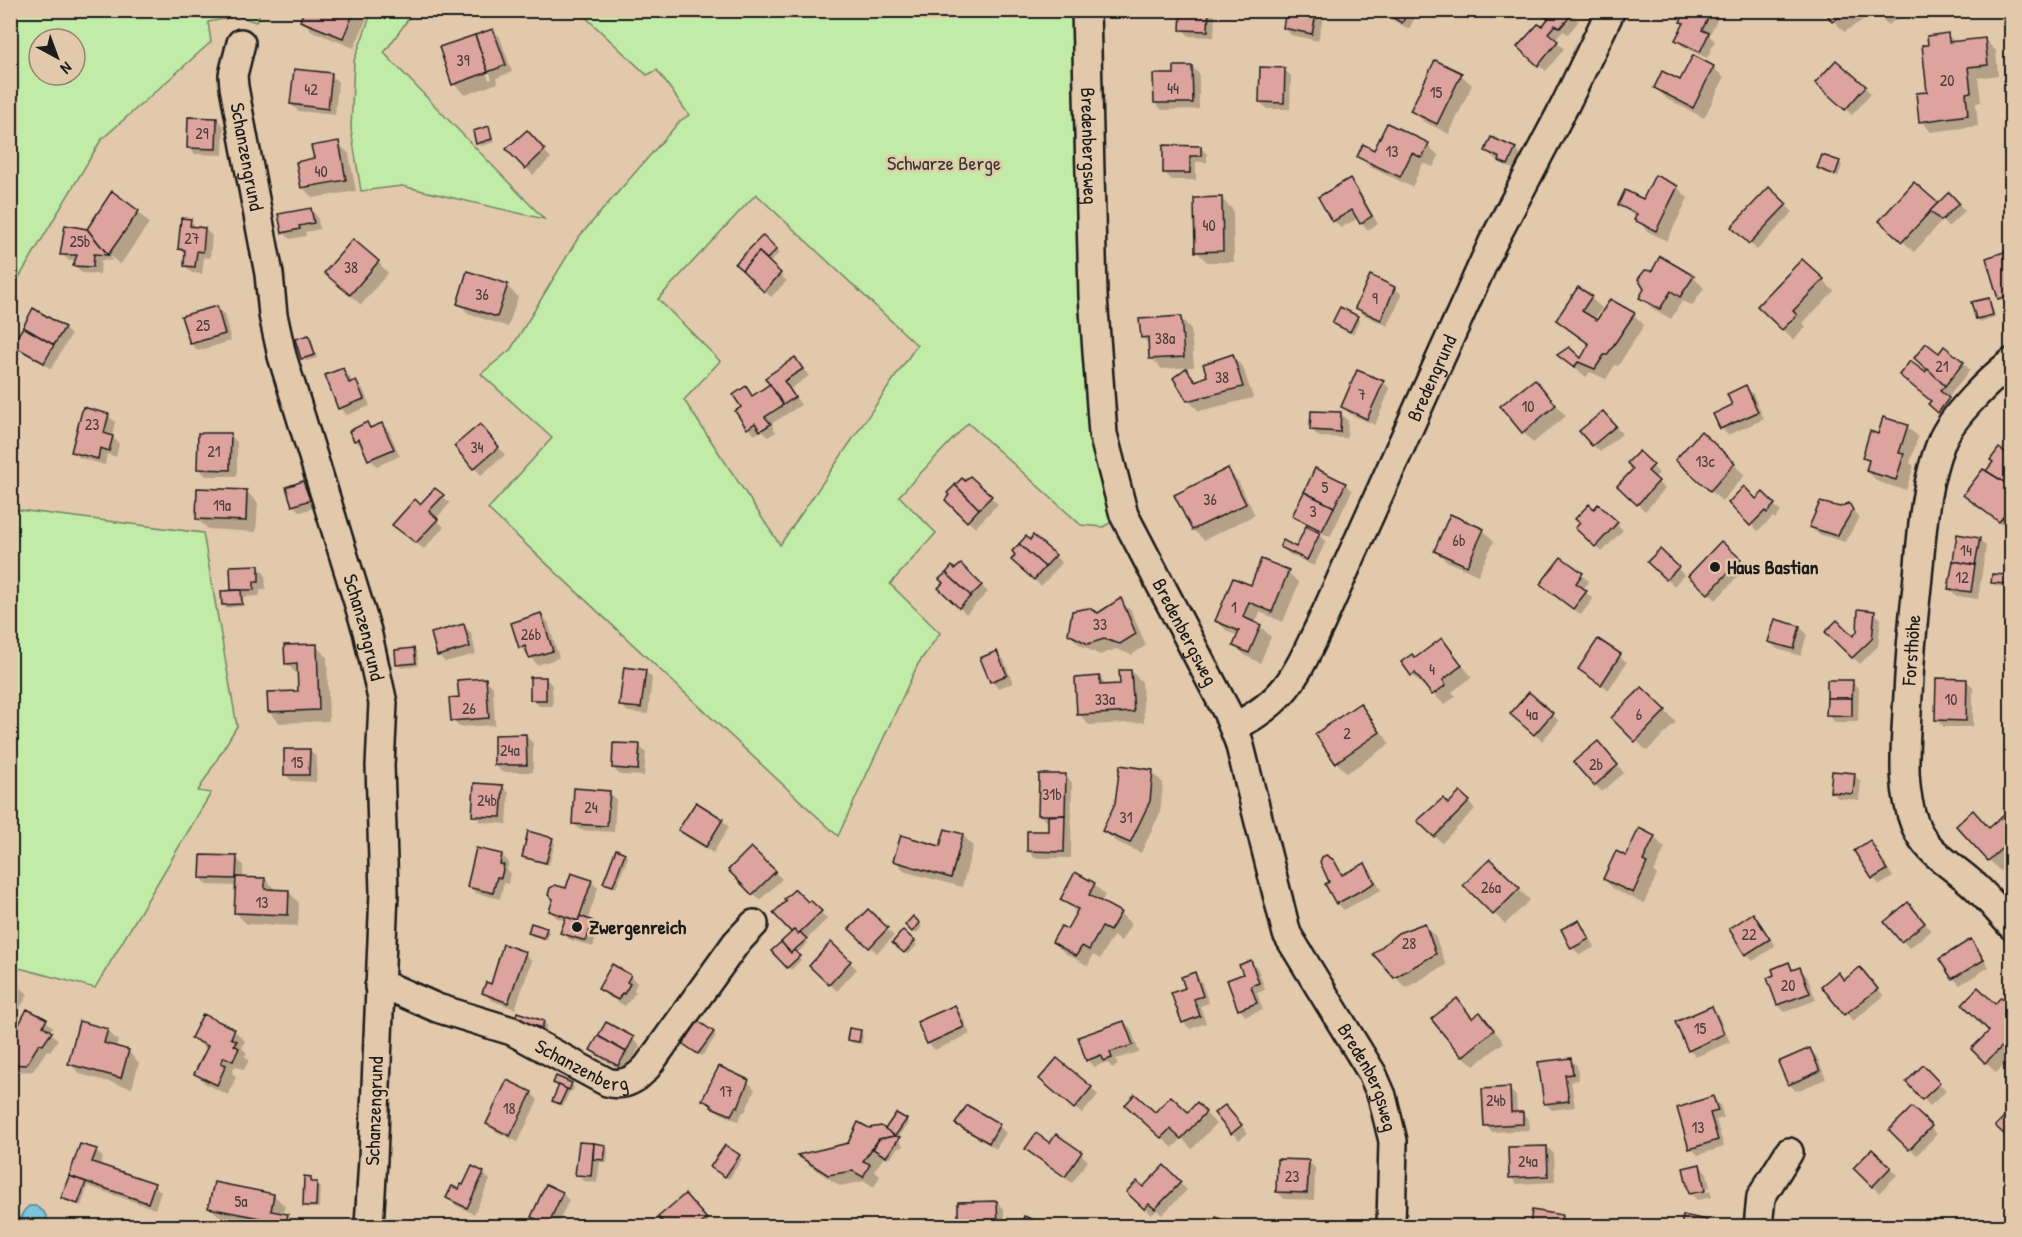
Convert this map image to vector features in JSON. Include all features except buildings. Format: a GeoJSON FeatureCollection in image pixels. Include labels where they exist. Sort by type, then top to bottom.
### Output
{"type":"FeatureCollection","features":[{"type":"Feature","properties":{"kind":"street","name":"Bredenbergsweg"},"geometry":{"type":"LineString","coordinates":[[1086,10],[1093,296],[1103,434],[1124,515],[1234,728],[1287,934],[1372,1073],[1382,1096],[1393,1141],[1391,1227]]}},
{"type":"Feature","properties":{"kind":"street","name":"Bredengrund"},"geometry":{"type":"LineString","coordinates":[[1234,728],[1280,696],[1294,679],[1492,244],[1565,105],[1611,10]]}},
{"type":"Feature","properties":{"kind":"street","name":"Schanzengrund"},"geometry":{"type":"LineString","coordinates":[[241,43],[233,75],[234,87],[269,274],[273,315],[287,375],[367,631],[382,704],[380,766],[384,892],[369,1227]]}},
{"type":"Feature","properties":{"kind":"street","name":"Forsthöhe"},"geometry":{"type":"LineString","coordinates":[[2012,362],[1967,405],[1941,441],[1930,479],[1910,659],[1905,764],[1909,803],[1916,827],[1933,852],[1975,886],[2012,926]]}},
{"type":"Feature","properties":{"kind":"street","name":"Schanzenberg"},"geometry":{"type":"LineString","coordinates":[[379,987],[394,989],[437,1008],[512,1031],[607,1082],[621,1084],[632,1081],[642,1073],[736,943],[754,924]]}},
{"type":"Feature","properties":{"kind":"street"},"geometry":{"type":"LineString","coordinates":[[1758,1227],[1761,1197],[1789,1152]]}},
{"type":"Feature","properties":{"kind":"green space"},"geometry":{"type":"Polygon","coordinates":[[[11,10],[261,11],[256,22],[239,16],[208,22],[211,42],[101,140],[11,291],[11,10]]]}},
{"type":"Feature","properties":{"kind":"green space"},"geometry":{"type":"Polygon","coordinates":[[[372,11],[414,11],[384,53],[544,219],[402,186],[361,191],[351,129],[354,61],[372,11]]]}},
{"type":"Feature","properties":{"kind":"green space","name":"Schwarze Berge"},"geometry":{"type":"Polygon","coordinates":[[[579,11],[1093,11],[1103,434],[1124,515],[1103,527],[1081,525],[968,423],[899,496],[936,533],[890,584],[940,633],[918,664],[838,836],[488,509],[552,438],[481,374],[511,349],[578,238],[680,121],[689,115],[657,70],[647,75],[579,11]],[[756,194],[658,299],[720,361],[684,400],[780,545],[917,345],[756,194]]]}},
{"type":"Feature","properties":{"kind":"green space"},"geometry":{"type":"Polygon","coordinates":[[[11,509],[203,533],[237,726],[198,791],[211,793],[95,988],[11,966],[11,509]]]}},
{"type":"Feature","properties":{"kind":"water"},"geometry":{"type":"Polygon","coordinates":[[[29,1206],[36,1206],[44,1212],[48,1221],[44,1226],[20,1225],[22,1214],[29,1206]]]}},
{"type":"Feature","properties":{"kind":"place","name":"Haus Bastian"},"geometry":{"type":"Point","coordinates":[1715,567]}},
{"type":"Feature","properties":{"kind":"place","name":"Zwergenreich"},"geometry":{"type":"Point","coordinates":[577,927]}}]}
